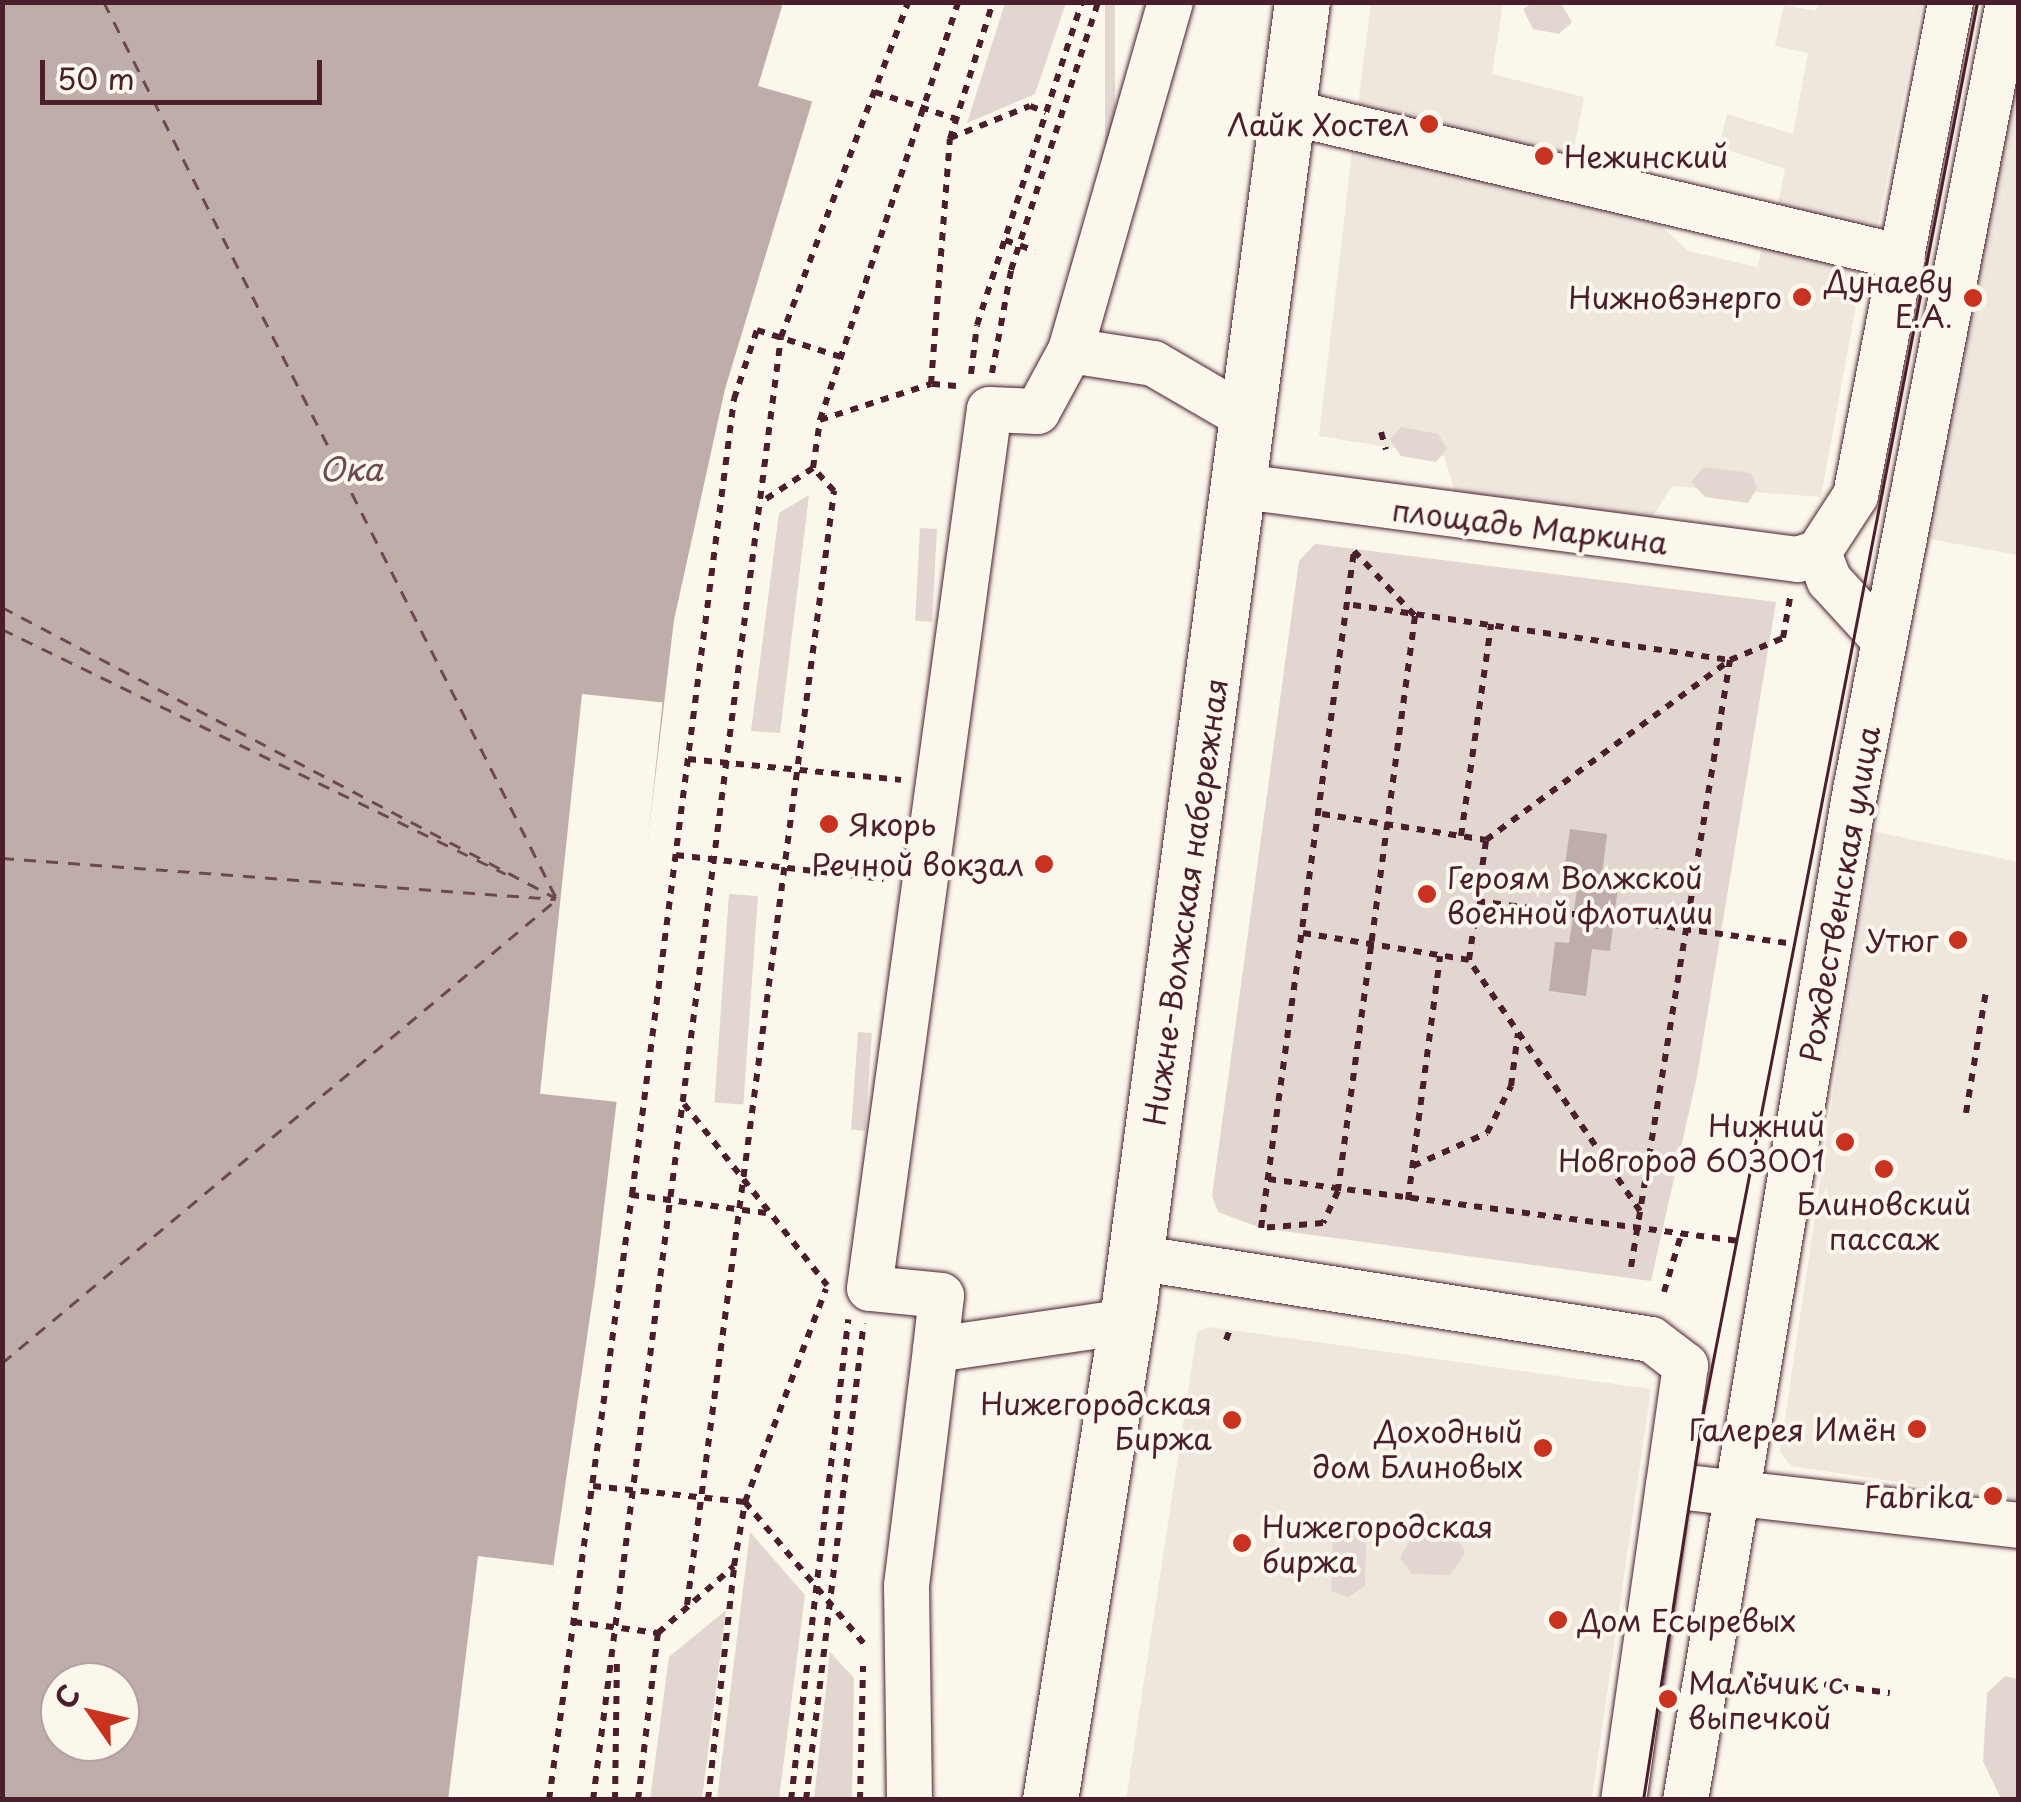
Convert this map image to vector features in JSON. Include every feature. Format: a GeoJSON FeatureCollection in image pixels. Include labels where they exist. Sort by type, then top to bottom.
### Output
{"type":"FeatureCollection","features":[{"type":"Feature","properties":{"kind":"main road","name":"Нижне-Волжская набережная"},"geometry":{"type":"LineString","coordinates":[[1050,1800],[1136,1258],[1251,420],[1302,2]]}},
{"type":"Feature","properties":{"kind":"street"},"geometry":{"type":"LineString","coordinates":[[909,1800],[906,1585],[941,1295],[848,1286],[990,399],[1037,411],[1070,350],[1170,2]]}},
{"type":"Feature","properties":{"kind":"street"},"geometry":{"type":"LineString","coordinates":[[1884,640],[1829,580],[1818,552],[1855,495],[1950,2]]}},
{"type":"Feature","properties":{"kind":"street","name":"Рождественская улица"},"geometry":{"type":"LineString","coordinates":[[1684,1800],[1828,949],[2008,2]]}},
{"type":"Feature","properties":{"kind":"street"},"geometry":{"type":"LineString","coordinates":[[1290,112],[1902,256]]}},
{"type":"Feature","properties":{"kind":"street"},"geometry":{"type":"LineString","coordinates":[[1070,350],[1153,363],[1251,420]]}},
{"type":"Feature","properties":{"kind":"street","name":"площадь Маркина"},"geometry":{"type":"LineString","coordinates":[[1242,486],[1797,559],[1818,552]]}},
{"type":"Feature","properties":{"kind":"street"},"geometry":{"type":"LineString","coordinates":[[1136,1258],[1651,1339],[1685,1366],[1623,1800]]}},
{"type":"Feature","properties":{"kind":"street"},"geometry":{"type":"LineString","coordinates":[[935,1350],[1127,1320]]}},
{"type":"Feature","properties":{"kind":"street"},"geometry":{"type":"LineString","coordinates":[[1668,1485],[2018,1524]]}},
{"type":"Feature","properties":{"kind":"path"},"geometry":{"type":"LineString","coordinates":[[593,1800],[781,337],[908,2]]}},
{"type":"Feature","properties":{"kind":"path"},"geometry":{"type":"LineString","coordinates":[[760,503],[813,468],[820,420],[958,2]]}},
{"type":"Feature","properties":{"kind":"path"},"geometry":{"type":"LineString","coordinates":[[931,384],[950,138],[993,2]]}},
{"type":"Feature","properties":{"kind":"path"},"geometry":{"type":"LineString","coordinates":[[820,420],[931,384],[990,399],[1019,245],[1098,2]]}},
{"type":"Feature","properties":{"kind":"path"},"geometry":{"type":"LineString","coordinates":[[876,92],[956,118]]}},
{"type":"Feature","properties":{"kind":"path"},"geometry":{"type":"LineString","coordinates":[[950,138],[1030,106],[1046,112]]}},
{"type":"Feature","properties":{"kind":"path"},"geometry":{"type":"LineString","coordinates":[[1005,240],[1035,251]]}},
{"type":"Feature","properties":{"kind":"path"},"geometry":{"type":"LineString","coordinates":[[549,1800],[632,1195],[734,400],[757,330],[841,357]]}},
{"type":"Feature","properties":{"kind":"path"},"geometry":{"type":"LineString","coordinates":[[1381,432],[1386,448]]}},
{"type":"Feature","properties":{"kind":"path"},"geometry":{"type":"LineString","coordinates":[[687,1605],[788,867],[834,491],[813,468]]}},
{"type":"Feature","properties":{"kind":"path"},"geometry":{"type":"LineString","coordinates":[[1354,551],[1414,616],[1338,1190],[1323,1223],[1261,1228],[1353,605],[1354,551]]}},
{"type":"Feature","properties":{"kind":"path"},"geometry":{"type":"LineString","coordinates":[[1640,1212],[1470,960],[1486,840],[1730,660],[1783,638],[1790,596]]}},
{"type":"Feature","properties":{"kind":"path"},"geometry":{"type":"LineString","coordinates":[[1353,605],[1730,660]]}},
{"type":"Feature","properties":{"kind":"path"},"geometry":{"type":"LineString","coordinates":[[1460,836],[1491,624]]}},
{"type":"Feature","properties":{"kind":"path"},"geometry":{"type":"LineString","coordinates":[[1631,1268],[1730,660]]}},
{"type":"Feature","properties":{"kind":"path"},"geometry":{"type":"LineString","coordinates":[[688,759],[879,778]]}},
{"type":"Feature","properties":{"kind":"path"},"geometry":{"type":"LineString","coordinates":[[1322,814],[1486,840]]}},
{"type":"Feature","properties":{"kind":"path"},"geometry":{"type":"LineString","coordinates":[[676,854],[870,878]]}},
{"type":"Feature","properties":{"kind":"path"},"geometry":{"type":"LineString","coordinates":[[1477,900],[1828,949]]}},
{"type":"Feature","properties":{"kind":"path"},"geometry":{"type":"LineString","coordinates":[[1302,933],[1470,960]]}},
{"type":"Feature","properties":{"kind":"path"},"geometry":{"type":"LineString","coordinates":[[1408,1200],[1440,956]]}},
{"type":"Feature","properties":{"kind":"path"},"geometry":{"type":"LineString","coordinates":[[1966,1113],[1986,991]]}},
{"type":"Feature","properties":{"kind":"path"},"geometry":{"type":"LineString","coordinates":[[1412,1167],[1487,1134],[1511,1086],[1518,1032]]}},
{"type":"Feature","properties":{"kind":"path"},"geometry":{"type":"LineString","coordinates":[[684,1104],[766,1213],[848,1286]]}},
{"type":"Feature","properties":{"kind":"path"},"geometry":{"type":"LineString","coordinates":[[1268,1179],[1636,1231],[1780,1246]]}},
{"type":"Feature","properties":{"kind":"path"},"geometry":{"type":"LineString","coordinates":[[632,1195],[766,1213]]}},
{"type":"Feature","properties":{"kind":"path"},"geometry":{"type":"LineString","coordinates":[[1664,1292],[1681,1235]]}},
{"type":"Feature","properties":{"kind":"path"},"geometry":{"type":"LineString","coordinates":[[708,1800],[734,1566],[745,1502],[848,1286]]}},
{"type":"Feature","properties":{"kind":"path"},"geometry":{"type":"LineString","coordinates":[[806,1800],[830,1604],[848,1286]]}},
{"type":"Feature","properties":{"kind":"path"},"geometry":{"type":"LineString","coordinates":[[1226,1340],[1230,1329]]}},
{"type":"Feature","properties":{"kind":"path"},"geometry":{"type":"LineString","coordinates":[[593,1486],[745,1502],[866,1646]]}},
{"type":"Feature","properties":{"kind":"path"},"geometry":{"type":"LineString","coordinates":[[638,1800],[658,1633],[734,1566]]}},
{"type":"Feature","properties":{"kind":"path"},"geometry":{"type":"LineString","coordinates":[[574,1622],[658,1633]]}},
{"type":"Feature","properties":{"kind":"path"},"geometry":{"type":"LineString","coordinates":[[615,1800],[618,1628]]}},
{"type":"Feature","properties":{"kind":"path"},"geometry":{"type":"LineString","coordinates":[[1739,1674],[1890,1693]]}},
{"type":"Feature","properties":{"kind":"shaded area"},"geometry":{"type":"Polygon","coordinates":[[[1005,3],[1066,3],[1035,94],[967,123],[1005,3]]]}},
{"type":"Feature","properties":{"kind":"shaded area"},"geometry":{"type":"Polygon","coordinates":[[[1105,3],[1115,3],[1115,256],[1105,256],[1105,3]]]}},
{"type":"Feature","properties":{"kind":"shaded area"},"geometry":{"type":"Polygon","coordinates":[[[1371,3],[1503,3],[1492,74],[1584,97],[1571,163],[1357,113],[1371,3]]]}},
{"type":"Feature","properties":{"kind":"shaded area"},"geometry":{"type":"Polygon","coordinates":[[[1533,3],[1562,5],[1572,22],[1559,34],[1533,29],[1523,9],[1533,3]]]}},
{"type":"Feature","properties":{"kind":"shaded area"},"geometry":{"type":"Polygon","coordinates":[[[1818,3],[1922,3],[1877,229],[1776,214],[1785,169],[1719,147],[1727,114],[1793,134],[1808,53],[1775,46],[1784,5],[1816,11],[1818,3]]]}},
{"type":"Feature","properties":{"kind":"shaded area"},"geometry":{"type":"Polygon","coordinates":[[[2018,31],[2018,555],[1929,539],[1921,575],[1879,557],[2018,31]]]}},
{"type":"Feature","properties":{"kind":"shaded area"},"geometry":{"type":"Polygon","coordinates":[[[1353,143],[1660,225],[1688,251],[1758,267],[1763,241],[1863,267],[1821,497],[1672,486],[1652,518],[1455,492],[1444,456],[1319,436],[1353,143]]]}},
{"type":"Feature","properties":{"kind":"shaded area"},"geometry":{"type":"Polygon","coordinates":[[[1401,427],[1438,434],[1447,449],[1436,462],[1401,456],[1390,439],[1401,427]]]}},
{"type":"Feature","properties":{"kind":"shaded area"},"geometry":{"type":"Polygon","coordinates":[[[1704,467],[1751,473],[1757,488],[1748,503],[1705,497],[1691,482],[1704,467]]]}},
{"type":"Feature","properties":{"kind":"shaded area"},"geometry":{"type":"Polygon","coordinates":[[[809,495],[780,733],[751,731],[779,513],[809,495]]]}},
{"type":"Feature","properties":{"kind":"shaded area"},"geometry":{"type":"Polygon","coordinates":[[[920,528],[937,529],[932,622],[915,621],[920,528]]]}},
{"type":"Feature","properties":{"kind":"shaded area"},"geometry":{"type":"Polygon","coordinates":[[[1315,544],[1776,602],[1697,1076],[1651,1281],[1261,1228],[1218,1212],[1212,1196],[1299,561],[1315,544]]]}},
{"type":"Feature","properties":{"kind":"shaded area","name":"Блиновский пассаж"},"geometry":{"type":"Polygon","coordinates":[[[1872,831],[2018,862],[2018,1500],[1791,1466],[1780,1452],[1872,831]]]}},
{"type":"Feature","properties":{"kind":"shaded area"},"geometry":{"type":"Polygon","coordinates":[[[729,894],[758,896],[743,1105],[714,1102],[729,894]]]}},
{"type":"Feature","properties":{"kind":"shaded area"},"geometry":{"type":"Polygon","coordinates":[[[858,1032],[872,1033],[865,1131],[851,1130],[858,1032]]]}},
{"type":"Feature","properties":{"kind":"shaded area"},"geometry":{"type":"Polygon","coordinates":[[[1209,1327],[1651,1389],[1592,1799],[1126,1800],[1197,1332],[1209,1327]]]}},
{"type":"Feature","properties":{"kind":"shaded area"},"geometry":{"type":"Polygon","coordinates":[[[1352,1530],[1366,1545],[1365,1586],[1348,1597],[1331,1591],[1333,1537],[1352,1530]]]}},
{"type":"Feature","properties":{"kind":"shaded area"},"geometry":{"type":"Polygon","coordinates":[[[750,1532],[805,1595],[779,1799],[717,1799],[750,1532]]]}},
{"type":"Feature","properties":{"kind":"shaded area"},"geometry":{"type":"Polygon","coordinates":[[[1412,1536],[1459,1541],[1465,1553],[1450,1575],[1412,1574],[1400,1558],[1412,1536]]]}},
{"type":"Feature","properties":{"kind":"shaded area"},"geometry":{"type":"Polygon","coordinates":[[[726,1610],[702,1799],[650,1799],[669,1657],[726,1610]]]}},
{"type":"Feature","properties":{"kind":"shaded area"},"geometry":{"type":"Polygon","coordinates":[[[830,1652],[854,1678],[852,1799],[814,1799],[830,1652]]]}},
{"type":"Feature","properties":{"kind":"shaded area"},"geometry":{"type":"Polygon","coordinates":[[[2005,1676],[2018,1679],[2018,1799],[2001,1799],[1983,1761],[1987,1693],[2005,1676]]]}},
{"type":"Feature","properties":{"kind":"water","name":"Ока"},"geometry":{"type":"Polygon","coordinates":[[[3,3],[842,3],[725,389],[674,620],[595,1283],[519,1799],[3,1800],[3,3]]]}},
{"type":"Feature","properties":{"kind":"water"},"geometry":{"type":"Polygon","coordinates":[[[1570,829],[1607,834],[1601,884],[1618,887],[1610,951],[1592,949],[1586,996],[1549,991],[1555,942],[1569,943],[1578,883],[1563,880],[1570,829]]]}},
{"type":"Feature","properties":{"kind":"pier"},"geometry":{"type":"Polygon","coordinates":[[[783,3],[843,3],[814,102],[758,86],[783,3]]]}},
{"type":"Feature","properties":{"kind":"pier"},"geometry":{"type":"Polygon","coordinates":[[[582,694],[663,702],[621,1102],[540,1094],[582,694]]]}},
{"type":"Feature","properties":{"kind":"pier"},"geometry":{"type":"Polygon","coordinates":[[[478,1556],[553,1565],[525,1800],[448,1800],[478,1556]]]}},
{"type":"Feature","properties":{"kind":"ferry route"},"geometry":{"type":"LineString","coordinates":[[104,2],[557,899]]}},
{"type":"Feature","properties":{"kind":"ferry route"},"geometry":{"type":"LineString","coordinates":[[2,607],[556,898]]}},
{"type":"Feature","properties":{"kind":"ferry route"},"geometry":{"type":"LineString","coordinates":[[2,629],[506,874]]}},
{"type":"Feature","properties":{"kind":"ferry route"},"geometry":{"type":"LineString","coordinates":[[2,858],[555,899]]}},
{"type":"Feature","properties":{"kind":"ferry route"},"geometry":{"type":"LineString","coordinates":[[2,1363],[556,900]]}},
{"type":"Feature","properties":{"kind":"tram line"},"geometry":{"type":"LineString","coordinates":[[1643,1800],[1704,1407],[1977,2]]}},
{"type":"Feature","properties":{"kind":"place","name":"Лайк Хостел"},"geometry":{"type":"Point","coordinates":[1429,124]}},
{"type":"Feature","properties":{"kind":"place","name":"Нежинский"},"geometry":{"type":"Point","coordinates":[1544,156]}},
{"type":"Feature","properties":{"kind":"place","name":"Нижновэнерго"},"geometry":{"type":"Point","coordinates":[1802,297]}},
{"type":"Feature","properties":{"kind":"place","name":"Дунаеву Е.А."},"geometry":{"type":"Point","coordinates":[1973,298]}},
{"type":"Feature","properties":{"kind":"place","name":"Якорь"},"geometry":{"type":"Point","coordinates":[829,824]}},
{"type":"Feature","properties":{"kind":"place","name":"Речной вокзал"},"geometry":{"type":"Point","coordinates":[1044,864]}},
{"type":"Feature","properties":{"kind":"place","name":"Героям Волжской военной флотилии"},"geometry":{"type":"Point","coordinates":[1427,894]}},
{"type":"Feature","properties":{"kind":"place","name":"Утюг"},"geometry":{"type":"Point","coordinates":[1958,940]}},
{"type":"Feature","properties":{"kind":"place","name":"Нижний Новгород 603001"},"geometry":{"type":"Point","coordinates":[1845,1142]}},
{"type":"Feature","properties":{"kind":"place","name":"Блиновский пассаж"},"geometry":{"type":"Point","coordinates":[1884,1169]}},
{"type":"Feature","properties":{"kind":"place","name":"Нижегородская Биржа"},"geometry":{"type":"Point","coordinates":[1232,1420]}},
{"type":"Feature","properties":{"kind":"place","name":"Галерея Имён"},"geometry":{"type":"Point","coordinates":[1917,1429]}},
{"type":"Feature","properties":{"kind":"place","name":"Доходный дом Блиновых"},"geometry":{"type":"Point","coordinates":[1543,1448]}},
{"type":"Feature","properties":{"kind":"place","name":"Fabrika"},"geometry":{"type":"Point","coordinates":[1993,1496]}},
{"type":"Feature","properties":{"kind":"place","name":"Нижегородская биржа"},"geometry":{"type":"Point","coordinates":[1242,1543]}},
{"type":"Feature","properties":{"kind":"place","name":"Дом Есыревых"},"geometry":{"type":"Point","coordinates":[1558,1620]}},
{"type":"Feature","properties":{"kind":"place","name":"Мальчик с выпечкой"},"geometry":{"type":"Point","coordinates":[1668,1699]}}]}
